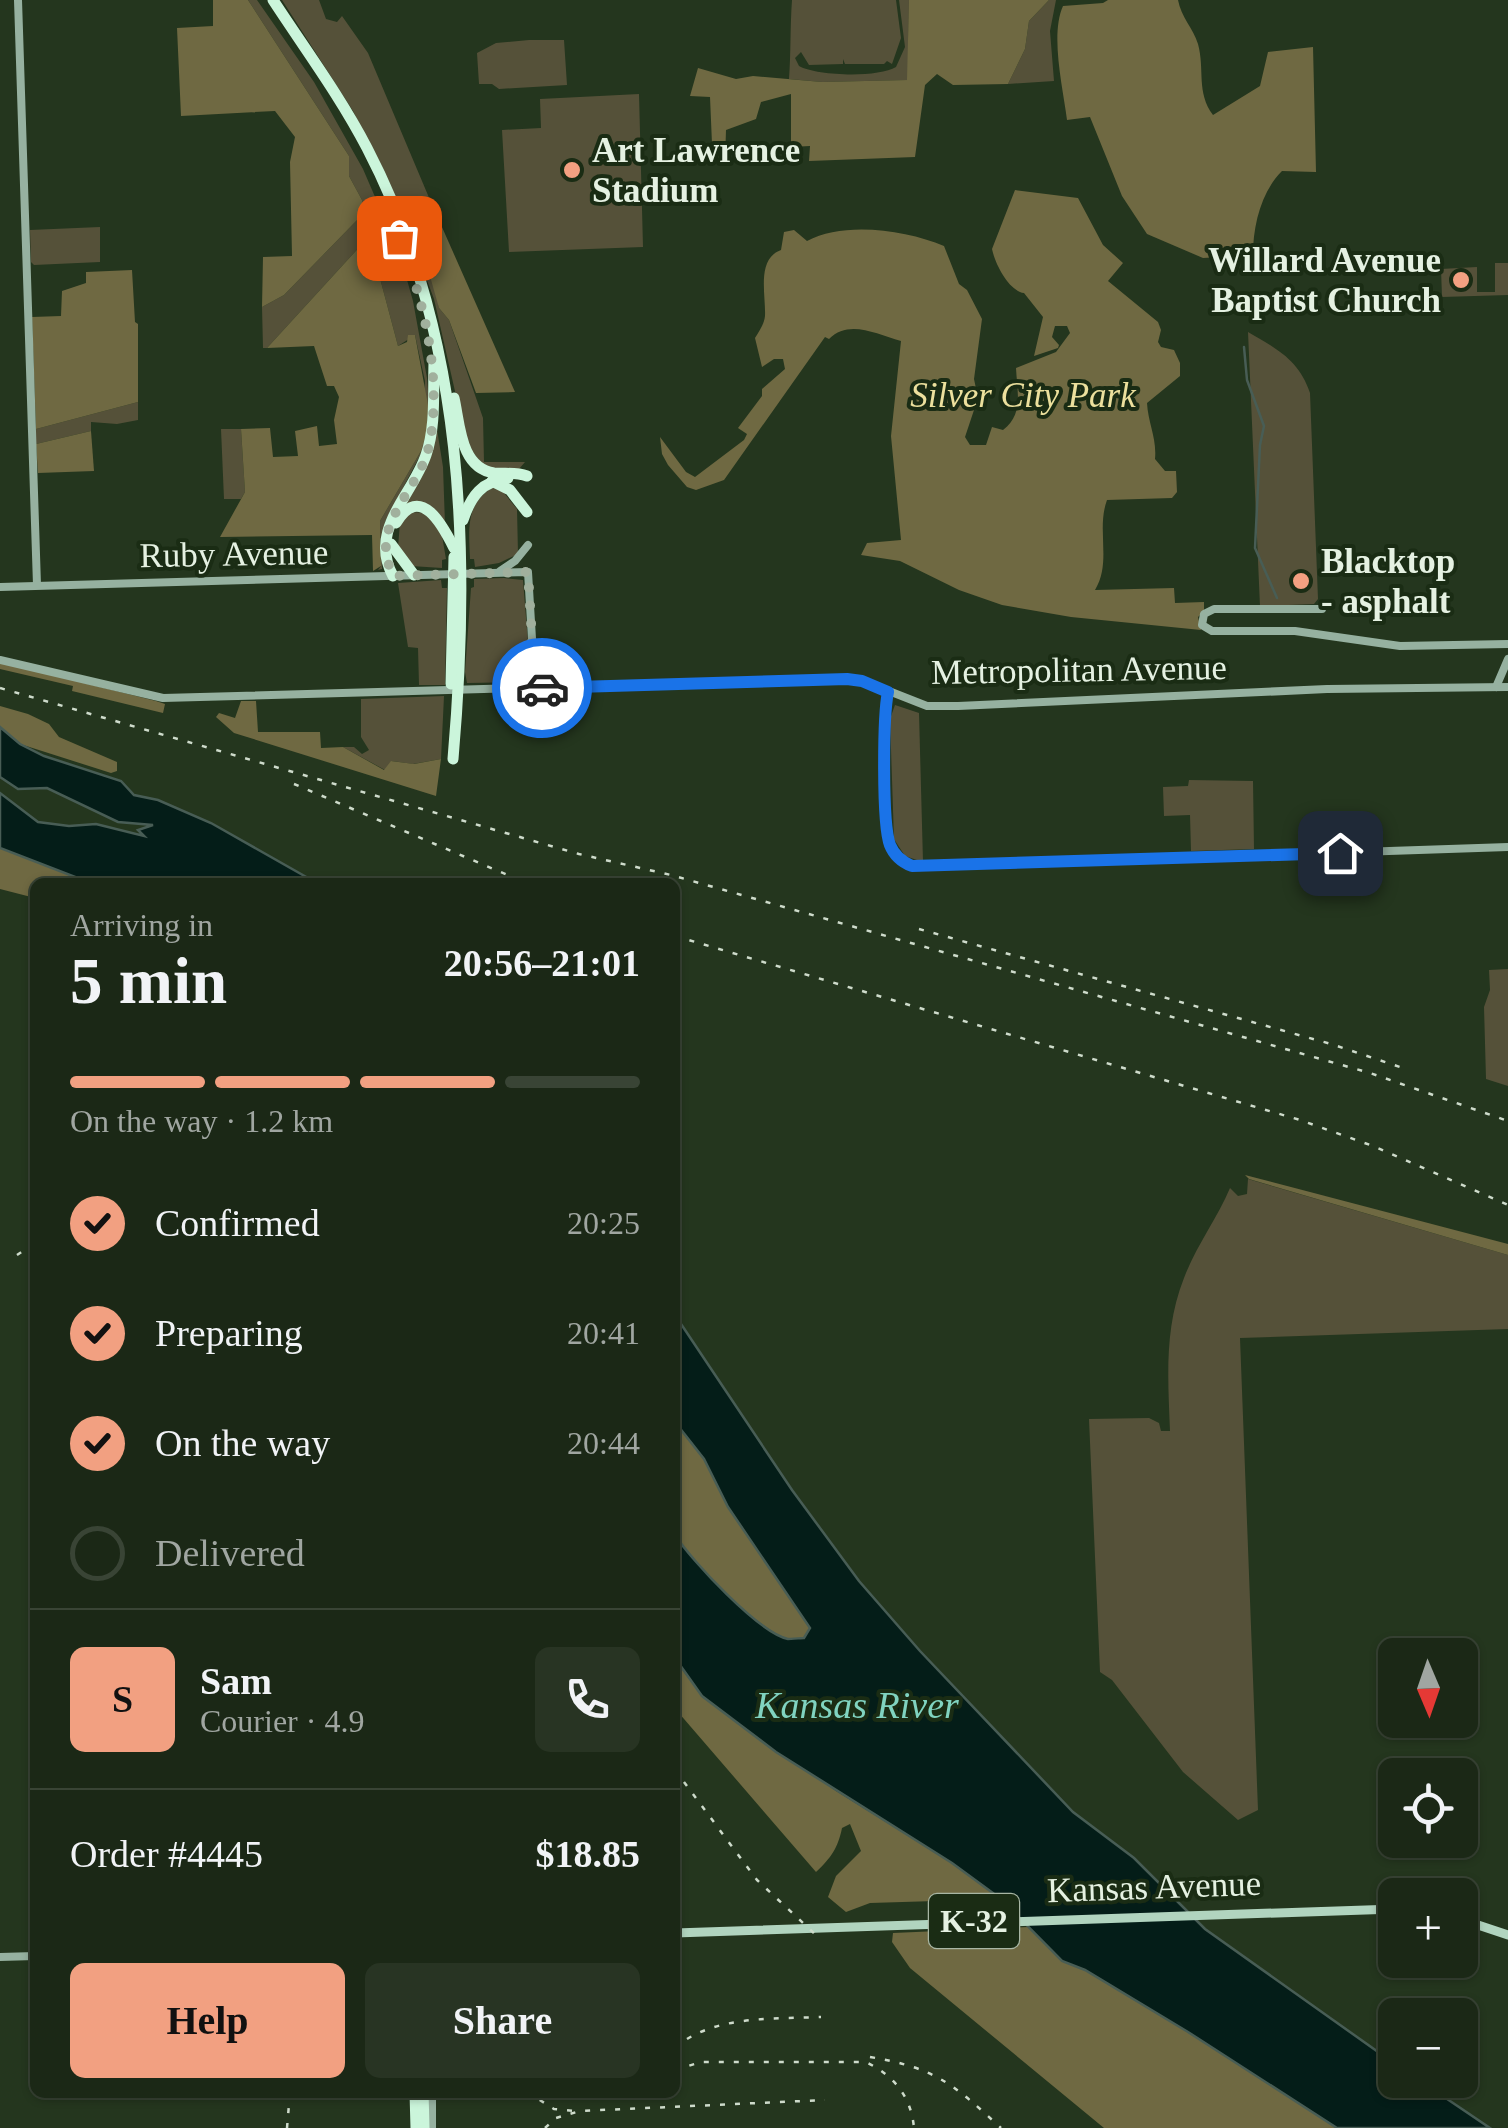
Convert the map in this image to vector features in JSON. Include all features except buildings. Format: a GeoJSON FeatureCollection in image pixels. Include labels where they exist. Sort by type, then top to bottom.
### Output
{"type":"FeatureCollection","features":[{"type":"Feature","properties":{"kind":"highway"},"geometry":{"type":"LineString","coordinates":[[270,0],[338,110],[376,182],[407,257],[436,356],[453,439],[460,529],[456,555]]}},
{"type":"Feature","properties":{"kind":"highway"},"geometry":{"type":"LineString","coordinates":[[436,356],[451,383],[471,460],[492,472],[528,476],[492,482],[477,491],[460,529]]}},
{"type":"Feature","properties":{"kind":"highway"},"geometry":{"type":"LineString","coordinates":[[436,356],[459,588],[449,759]]}},
{"type":"Feature","properties":{"kind":"highway"},"geometry":{"type":"LineString","coordinates":[[394,576],[388,566],[387,528],[425,458],[433,420],[436,356]]}},
{"type":"Feature","properties":{"kind":"highway"},"geometry":{"type":"LineString","coordinates":[[492,482],[510,490],[527,512]]}},
{"type":"Feature","properties":{"kind":"highway"},"geometry":{"type":"LineString","coordinates":[[394,576],[391,544],[400,516],[414,508],[439,518],[456,555]]}},
{"type":"Feature","properties":{"kind":"highway"},"geometry":{"type":"LineString","coordinates":[[391,544],[414,576]]}},
{"type":"Feature","properties":{"kind":"highway"},"geometry":{"type":"LineString","coordinates":[[419,2098],[422,2128]]}},
{"type":"Feature","properties":{"kind":"main road","name":"Kansas Avenue"},"geometry":{"type":"LineString","coordinates":[[680,1932],[1378,1909]]}},
{"type":"Feature","properties":{"kind":"main road"},"geometry":{"type":"LineString","coordinates":[[1478,1925],[1508,1935]]}},
{"type":"Feature","properties":{"kind":"street"},"geometry":{"type":"LineString","coordinates":[[18,0],[38,586]]}},
{"type":"Feature","properties":{"kind":"street"},"geometry":{"type":"LineString","coordinates":[[496,573],[515,561],[528,545]]}},
{"type":"Feature","properties":{"kind":"street","name":"Ruby Avenue"},"geometry":{"type":"LineString","coordinates":[[0,587],[528,572],[535,689]]}},
{"type":"Feature","properties":{"kind":"street"},"geometry":{"type":"LineString","coordinates":[[1322,609],[1214,610],[1202,619],[1202,624],[1212,630],[1315,634],[1400,646],[1505,642]]}},
{"type":"Feature","properties":{"kind":"street"},"geometry":{"type":"LineString","coordinates":[[1496,687],[1508,659]]}},
{"type":"Feature","properties":{"kind":"street","name":"Metropolitan Avenue"},"geometry":{"type":"LineString","coordinates":[[0,660],[162,698],[847,679],[928,706],[958,706],[1327,689],[1508,687]]}},
{"type":"Feature","properties":{"kind":"street"},"geometry":{"type":"LineString","coordinates":[[888,692],[884,719],[888,836],[896,855],[921,868],[1508,848]]}},
{"type":"Feature","properties":{"kind":"street"},"geometry":{"type":"LineString","coordinates":[[0,1957],[30,1956]]}},
{"type":"Feature","properties":{"kind":"street"},"geometry":{"type":"LineString","coordinates":[[422,2128],[430,2098]]}},
{"type":"Feature","properties":{"kind":"shaded area"},"geometry":{"type":"Polygon","coordinates":[[[248,0],[257,0],[314,82],[363,169],[400,255],[413,301],[427,378],[430,415],[424,448],[385,522],[382,569],[378,570],[380,521],[421,451],[425,381],[415,335],[398,346],[376,250],[364,242],[263,348],[262,307],[284,295],[363,214],[362,200],[349,176],[349,156],[248,0]]]}},
{"type":"Feature","properties":{"kind":"shaded area"},"geometry":{"type":"Polygon","coordinates":[[[282,0],[319,0],[326,19],[337,22],[342,16],[368,53],[430,200],[425,204],[439,308],[449,320],[483,418],[484,462],[525,462],[519,469],[483,466],[467,444],[434,299],[397,200],[353,111],[282,0]]]}},
{"type":"Feature","properties":{"kind":"shaded area"},"geometry":{"type":"Polygon","coordinates":[[[792,0],[896,0],[901,38],[892,64],[845,64],[843,59],[843,64],[809,65],[801,52],[795,58],[799,66],[808,69],[848,74],[876,73],[896,67],[905,47],[899,0],[909,0],[908,80],[789,79],[792,0]]]}},
{"type":"Feature","properties":{"kind":"shaded area"},"geometry":{"type":"Polygon","coordinates":[[[1049,0],[1056,0],[1050,31],[1054,81],[1008,84],[1025,49],[1029,21],[1049,0]]]}},
{"type":"Feature","properties":{"kind":"shaded area"},"geometry":{"type":"Polygon","coordinates":[[[564,40],[567,85],[499,89],[492,84],[479,84],[477,53],[496,43],[564,40]]]}},
{"type":"Feature","properties":{"kind":"shaded area","name":"Art Lawrence Stadium"},"geometry":{"type":"Polygon","coordinates":[[[639,94],[643,247],[509,252],[502,130],[541,128],[540,99],[639,94]]]}},
{"type":"Feature","properties":{"kind":"shaded area"},"geometry":{"type":"Polygon","coordinates":[[[100,227],[100,262],[31,262],[30,230],[100,227]]]}},
{"type":"Feature","properties":{"kind":"shaded area"},"geometry":{"type":"Polygon","coordinates":[[[1495,263],[1508,263],[1508,295],[1442,297],[1441,269],[1477,267],[1477,292],[1495,292],[1495,263]]]}},
{"type":"Feature","properties":{"kind":"shaded area"},"geometry":{"type":"Polygon","coordinates":[[[1248,332],[1293,364],[1310,393],[1318,599],[1314,604],[1260,606],[1248,332]]]}},
{"type":"Feature","properties":{"kind":"shaded area"},"geometry":{"type":"Polygon","coordinates":[[[138,402],[138,420],[117,424],[91,422],[91,431],[36,444],[36,429],[138,402]]]}},
{"type":"Feature","properties":{"kind":"shaded area"},"geometry":{"type":"Polygon","coordinates":[[[436,423],[443,467],[445,524],[438,514],[401,510],[436,423]]]}},
{"type":"Feature","properties":{"kind":"shaded area"},"geometry":{"type":"Polygon","coordinates":[[[221,429],[241,429],[245,492],[241,499],[224,499],[221,429]]]}},
{"type":"Feature","properties":{"kind":"shaded area"},"geometry":{"type":"Polygon","coordinates":[[[492,488],[500,488],[517,509],[518,554],[499,563],[475,567],[474,559],[470,559],[470,519],[477,502],[492,488]]]}},
{"type":"Feature","properties":{"kind":"shaded area"},"geometry":{"type":"Polygon","coordinates":[[[411,512],[426,513],[441,530],[446,559],[442,560],[442,568],[411,566],[398,547],[400,523],[411,512]]]}},
{"type":"Feature","properties":{"kind":"shaded area"},"geometry":{"type":"Polygon","coordinates":[[[474,579],[523,580],[531,679],[467,683],[474,579]]]}},
{"type":"Feature","properties":{"kind":"shaded area"},"geometry":{"type":"Polygon","coordinates":[[[441,580],[442,588],[447,588],[445,685],[419,685],[418,648],[408,647],[398,583],[441,580]]]}},
{"type":"Feature","properties":{"kind":"shaded area"},"geometry":{"type":"Polygon","coordinates":[[[444,696],[441,759],[413,764],[392,761],[385,770],[343,747],[354,747],[362,754],[369,750],[361,737],[361,699],[444,696]]]}},
{"type":"Feature","properties":{"kind":"shaded area"},"geometry":{"type":"Polygon","coordinates":[[[895,705],[919,713],[923,862],[905,856],[894,839],[890,719],[895,705]]]}},
{"type":"Feature","properties":{"kind":"shaded area"},"geometry":{"type":"Polygon","coordinates":[[[1189,780],[1253,781],[1254,849],[1191,851],[1190,815],[1164,816],[1163,787],[1188,786],[1189,780]]]}},
{"type":"Feature","properties":{"kind":"shaded area"},"geometry":{"type":"Polygon","coordinates":[[[1508,969],[1508,1086],[1486,1079],[1484,1007],[1490,990],[1489,970],[1508,969]]]}},
{"type":"Feature","properties":{"kind":"shaded area"},"geometry":{"type":"Polygon","coordinates":[[[1248,1179],[1508,1255],[1508,1329],[1240,1338],[1258,1810],[1238,1820],[1183,1772],[1112,1680],[1100,1672],[1089,1419],[1149,1418],[1159,1423],[1161,1431],[1170,1431],[1169,1354],[1178,1297],[1189,1266],[1230,1188],[1238,1196],[1247,1194],[1248,1179]]]}},
{"type":"Feature","properties":{"kind":"green space"},"geometry":{"type":"Polygon","coordinates":[[[213,0],[248,0],[349,156],[349,176],[362,200],[363,214],[284,295],[262,307],[263,257],[292,256],[290,162],[295,137],[275,111],[181,116],[177,28],[213,26],[213,0]]]}},
{"type":"Feature","properties":{"kind":"green space"},"geometry":{"type":"Polygon","coordinates":[[[909,0],[1049,0],[1029,21],[1025,49],[1008,84],[953,85],[937,74],[925,85],[915,157],[809,161],[810,146],[791,147],[791,94],[761,102],[756,119],[726,130],[725,161],[693,163],[693,149],[712,144],[710,97],[690,96],[698,68],[736,79],[753,76],[822,82],[907,80],[909,0]]]}},
{"type":"Feature","properties":{"kind":"green space"},"geometry":{"type":"Polygon","coordinates":[[[1108,0],[1178,0],[1198,44],[1203,89],[1213,115],[1260,86],[1268,52],[1313,47],[1316,172],[1282,171],[1275,179],[1260,210],[1253,255],[1203,258],[1147,234],[1122,196],[1090,117],[1067,120],[1057,46],[1063,6],[1108,0]]]}},
{"type":"Feature","properties":{"kind":"green space","name":"Silver City Park"},"geometry":{"type":"Polygon","coordinates":[[[1015,190],[1078,198],[1103,245],[1123,263],[1108,281],[1158,322],[1158,342],[1161,347],[1174,350],[1180,363],[1180,376],[1147,403],[1155,459],[1165,471],[1176,471],[1177,492],[1172,498],[1107,500],[1102,568],[1095,590],[1174,588],[1175,603],[1204,602],[1204,611],[1198,617],[1201,630],[1071,617],[1002,605],[959,590],[900,561],[861,555],[867,543],[901,540],[891,436],[901,341],[854,329],[825,337],[724,480],[696,490],[687,487],[662,454],[660,437],[686,472],[695,477],[744,440],[747,434],[738,428],[762,396],[762,389],[785,369],[783,359],[774,359],[762,367],[755,338],[765,316],[765,269],[781,250],[784,232],[794,230],[807,241],[839,231],[875,230],[944,246],[959,284],[967,290],[982,319],[974,379],[978,398],[965,437],[970,445],[986,445],[992,427],[1003,430],[1014,417],[1018,402],[1016,368],[1056,352],[1070,333],[1067,326],[1055,326],[1052,337],[1058,348],[1034,356],[1043,317],[1024,293],[1008,282],[996,262],[992,249],[1015,190]]]}},
{"type":"Feature","properties":{"kind":"green space"},"geometry":{"type":"Polygon","coordinates":[[[430,200],[515,392],[476,393],[449,320],[439,308],[424,255],[424,244],[431,233],[424,209],[430,200]]]}},
{"type":"Feature","properties":{"kind":"green space"},"geometry":{"type":"Polygon","coordinates":[[[364,242],[376,250],[398,346],[407,342],[408,335],[415,335],[428,405],[421,451],[380,521],[381,566],[373,571],[372,535],[220,537],[245,492],[241,429],[270,428],[273,457],[298,456],[295,431],[317,426],[319,446],[337,444],[334,420],[339,397],[334,386],[327,386],[314,346],[267,348],[364,242]]]}},
{"type":"Feature","properties":{"kind":"green space"},"geometry":{"type":"Polygon","coordinates":[[[132,270],[138,324],[138,402],[36,429],[32,317],[61,316],[62,291],[86,283],[86,272],[132,270]]]}},
{"type":"Feature","properties":{"kind":"green space"},"geometry":{"type":"Polygon","coordinates":[[[91,431],[94,471],[38,473],[36,444],[91,431]]]}},
{"type":"Feature","properties":{"kind":"green space"},"geometry":{"type":"Polygon","coordinates":[[[0,662],[156,701],[165,704],[163,713],[0,669],[0,662]]]}},
{"type":"Feature","properties":{"kind":"green space"},"geometry":{"type":"Polygon","coordinates":[[[241,701],[256,701],[258,732],[320,732],[321,748],[343,747],[384,770],[391,761],[414,764],[441,759],[436,796],[234,733],[216,717],[219,713],[235,718],[241,701]]]}},
{"type":"Feature","properties":{"kind":"green space"},"geometry":{"type":"Polygon","coordinates":[[[0,706],[49,724],[59,737],[117,762],[117,771],[111,773],[20,744],[0,727],[0,706]]]}},
{"type":"Feature","properties":{"kind":"green space"},"geometry":{"type":"Polygon","coordinates":[[[0,848],[78,878],[30,878],[30,897],[0,889],[0,848]]]}},
{"type":"Feature","properties":{"kind":"green space"},"geometry":{"type":"Polygon","coordinates":[[[1245,1175],[1508,1244],[1508,1255],[1249,1179],[1245,1175]]]}},
{"type":"Feature","properties":{"kind":"green space"},"geometry":{"type":"Polygon","coordinates":[[[680,1428],[704,1459],[728,1507],[810,1628],[805,1638],[789,1639],[761,1624],[680,1542],[680,1428]]]}},
{"type":"Feature","properties":{"kind":"green space"},"geometry":{"type":"Polygon","coordinates":[[[680,1667],[702,1696],[836,1791],[952,1863],[1001,1899],[870,1903],[846,1912],[828,1897],[836,1876],[861,1851],[850,1824],[842,1828],[833,1852],[816,1872],[680,1714],[680,1667]]]}},
{"type":"Feature","properties":{"kind":"green space"},"geometry":{"type":"Polygon","coordinates":[[[1029,1927],[1062,1961],[1085,1970],[1188,2032],[1337,2128],[1104,2128],[910,1968],[892,1942],[893,1933],[1029,1927]]]}},
{"type":"Feature","properties":{"kind":"water"},"geometry":{"type":"Polygon","coordinates":[[[0,727],[20,744],[44,756],[121,781],[134,795],[158,800],[211,823],[308,878],[78,878],[0,848],[0,793],[38,822],[96,824],[144,836],[138,830],[153,825],[118,822],[47,788],[18,789],[0,777],[0,727]]]}},
{"type":"Feature","properties":{"kind":"water","name":"Kansas River"},"geometry":{"type":"Polygon","coordinates":[[[680,1322],[792,1490],[859,1581],[1073,1812],[1134,1858],[1205,1929],[1378,2052],[1378,2098],[1446,2098],[1490,2128],[1337,2128],[1188,2032],[1085,1970],[1062,1961],[1001,1899],[952,1863],[776,1752],[702,1696],[680,1665],[680,1542],[710,1577],[775,1634],[788,1639],[804,1638],[810,1628],[728,1507],[704,1459],[680,1428],[680,1322]]]}},
{"type":"Feature","properties":{"kind":"waterway"},"geometry":{"type":"LineString","coordinates":[[1244,347],[1247,380],[1264,426],[1255,548],[1277,598]]}},
{"type":"Feature","properties":{"kind":"railway"},"geometry":{"type":"LineString","coordinates":[[0,688],[579,854],[671,875],[1370,1073],[1508,1121]]}},
{"type":"Feature","properties":{"kind":"railway"},"geometry":{"type":"LineString","coordinates":[[294,784],[515,878]]}},
{"type":"Feature","properties":{"kind":"railway"},"geometry":{"type":"LineString","coordinates":[[919,929],[1331,1044],[1409,1070]]}},
{"type":"Feature","properties":{"kind":"railway"},"geometry":{"type":"LineString","coordinates":[[680,937],[1300,1120],[1373,1146],[1508,1205]]}},
{"type":"Feature","properties":{"kind":"railway"},"geometry":{"type":"LineString","coordinates":[[17,1255],[30,1246]]}},
{"type":"Feature","properties":{"kind":"railway"},"geometry":{"type":"LineString","coordinates":[[680,1777],[757,1880],[817,1936]]}},
{"type":"Feature","properties":{"kind":"railway"},"geometry":{"type":"LineString","coordinates":[[680,2044],[725,2024],[821,2017]]}},
{"type":"Feature","properties":{"kind":"railway"},"geometry":{"type":"LineString","coordinates":[[870,2057],[912,2067],[942,2080],[1001,2128]]}},
{"type":"Feature","properties":{"kind":"railway"},"geometry":{"type":"LineString","coordinates":[[680,2068],[701,2062],[866,2062],[899,2088],[909,2106],[914,2128]]}},
{"type":"Feature","properties":{"kind":"railway"},"geometry":{"type":"LineString","coordinates":[[287,2128],[290,2098]]}},
{"type":"Feature","properties":{"kind":"railway"},"geometry":{"type":"LineString","coordinates":[[537,2098],[554,2109],[575,2111]]}},
{"type":"Feature","properties":{"kind":"railway"},"geometry":{"type":"LineString","coordinates":[[545,2128],[556,2118],[580,2111],[825,2100]]}},
{"type":"Feature","properties":{"kind":"way so far"},"geometry":{"type":"LineString","coordinates":[[399,238],[418,292],[434,362],[433,420],[425,458],[387,528],[388,566],[394,576],[528,572],[535,689],[542,688]]}},
{"type":"Feature","properties":{"kind":"place","name":"Art Lawrence Stadium"},"geometry":{"type":"Point","coordinates":[572,170]}},
{"type":"Feature","properties":{"kind":"place","name":"Willard Avenue Baptist Church"},"geometry":{"type":"Point","coordinates":[1461,280]}},
{"type":"Feature","properties":{"kind":"place","name":"Blacktop - asphalt"},"geometry":{"type":"Point","coordinates":[1301,581]}},
{"type":"Feature","properties":{"kind":"route"},"geometry":{"type":"LineString","coordinates":[[542,688],[847,679],[872,684],[888,692],[884,719],[889,843],[904,862],[921,868],[1340,853]]}}]}
